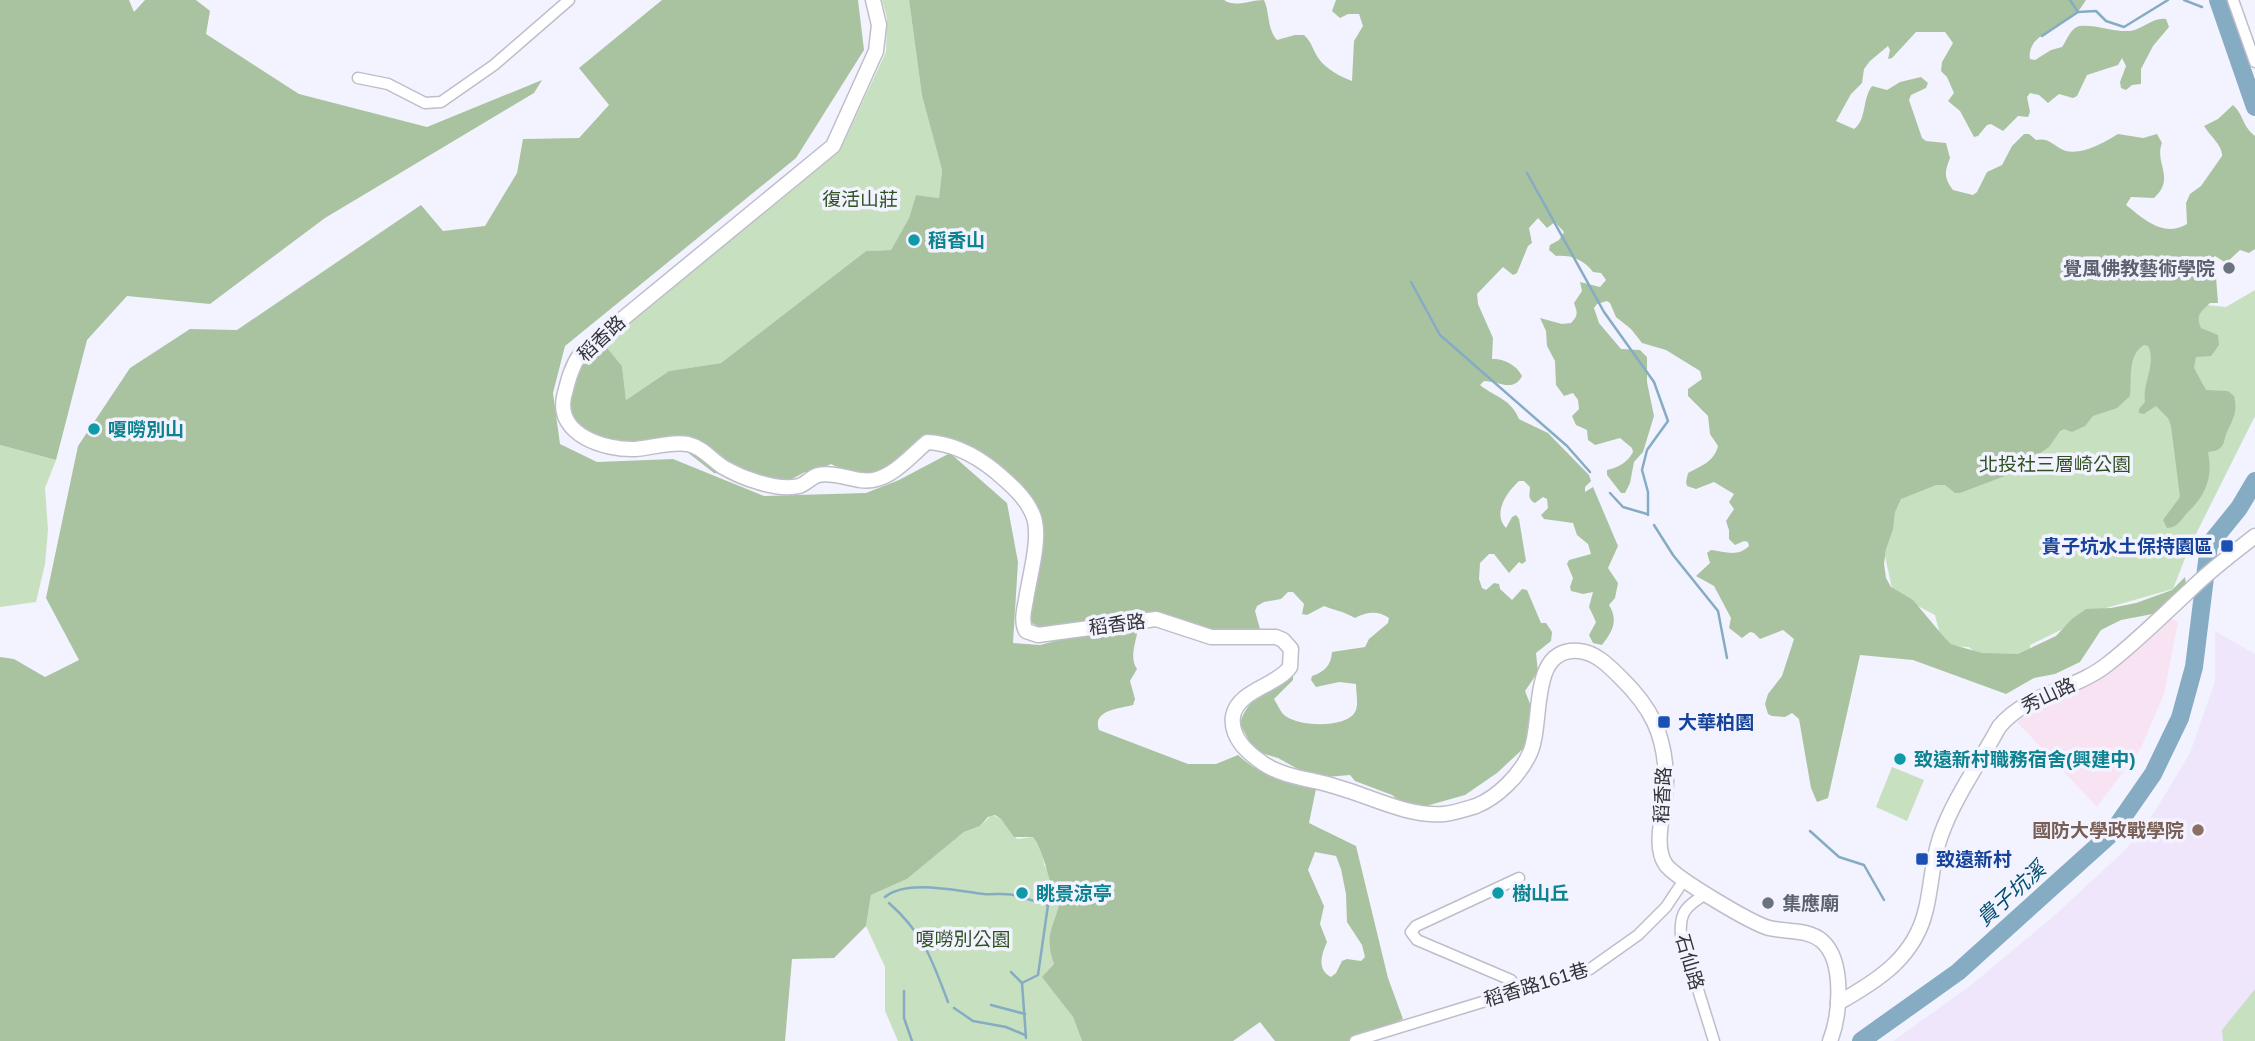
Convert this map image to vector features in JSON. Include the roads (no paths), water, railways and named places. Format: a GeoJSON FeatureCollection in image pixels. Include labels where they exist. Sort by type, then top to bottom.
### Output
{"type":"FeatureCollection","features":[{"type":"Feature","properties":{"kind":"street"},"geometry":{"type":"LineString","coordinates":[[358,78],[388,84],[425,103],[441,102],[494,65],[569,0]]}},
{"type":"Feature","properties":{"kind":"street","name":"稻香路"},"geometry":{"type":"LineString","coordinates":[[873,0],[879,25],[876,51],[833,146],[581,353],[570,372],[563,405],[569,426],[578,434],[601,444],[633,449],[685,443],[698,447],[723,467],[740,475],[754,481],[785,487],[801,485],[816,475],[833,475],[864,481],[880,479],[927,442],[957,448],[982,461],[1008,482],[1024,499],[1034,516],[1034,548],[1023,617],[1026,631],[1038,635],[1148,619],[1169,622],[1211,637],[1267,636],[1283,639],[1291,649],[1290,667],[1281,677],[1242,701],[1234,712],[1235,732],[1243,747],[1275,770],[1409,810],[1442,814],[1461,810],[1477,805],[1508,785],[1530,754],[1547,665],[1561,653],[1589,653],[1608,666],[1641,697],[1652,716],[1664,754],[1666,781],[1659,847],[1666,865],[1684,880],[1738,913],[1768,927],[1812,935],[1823,942],[1834,962],[1838,1003],[1830,1041]]}},
{"type":"Feature","properties":{"kind":"street"},"geometry":{"type":"LineString","coordinates":[[2234,0],[2255,62]]}},
{"type":"Feature","properties":{"kind":"street","name":"秀山路"},"geometry":{"type":"LineString","coordinates":[[1838,1003],[1883,976],[1911,947],[1926,908],[1935,850],[1942,831],[2008,715],[2035,698],[2075,683],[2101,669],[2255,536]]}},
{"type":"Feature","properties":{"kind":"street"},"geometry":{"type":"LineString","coordinates":[[1518,990],[1511,980],[1417,940],[1411,932],[1416,926],[1519,878]]}},
{"type":"Feature","properties":{"kind":"street","name":"稻香路161巷"},"geometry":{"type":"LineString","coordinates":[[1356,1041],[1590,969],[1638,935],[1666,907],[1684,880]]}},
{"type":"Feature","properties":{"kind":"street","name":"石仙路"},"geometry":{"type":"LineString","coordinates":[[1707,893],[1686,908],[1680,919],[1681,935],[1714,1041]]}},
{"type":"Feature","properties":{"kind":"waterway"},"geometry":{"type":"LineString","coordinates":[[2070,0],[2078,12]]}},
{"type":"Feature","properties":{"kind":"waterway"},"geometry":{"type":"LineString","coordinates":[[2042,36],[2078,12],[2096,11],[2106,21],[2124,27],[2168,0]]}},
{"type":"Feature","properties":{"kind":"waterway"},"geometry":{"type":"LineString","coordinates":[[2184,0],[2202,7]]}},
{"type":"Feature","properties":{"kind":"waterway","name":"貴子坑溪"},"geometry":{"type":"LineString","coordinates":[[2218,0],[2255,107]]}},
{"type":"Feature","properties":{"kind":"waterway","name":"貴子坑溪"},"geometry":{"type":"LineString","coordinates":[[2217,13],[2222,14]]}},
{"type":"Feature","properties":{"kind":"waterway"},"geometry":{"type":"LineString","coordinates":[[1527,173],[1604,312],[1654,382],[1668,421],[1647,450],[1642,470],[1648,492],[1648,515]]}},
{"type":"Feature","properties":{"kind":"waterway"},"geometry":{"type":"LineString","coordinates":[[1411,282],[1440,335],[1567,446],[1590,472]]}},
{"type":"Feature","properties":{"kind":"waterway","name":"貴子坑溪"},"geometry":{"type":"LineString","coordinates":[[1861,1041],[1958,972],[2112,833],[2153,774],[2180,718],[2194,667],[2209,545],[2239,508],[2255,481]]}},
{"type":"Feature","properties":{"kind":"waterway"},"geometry":{"type":"LineString","coordinates":[[1610,493],[1623,507],[1647,514]]}},
{"type":"Feature","properties":{"kind":"waterway"},"geometry":{"type":"LineString","coordinates":[[1654,525],[1673,555],[1718,611],[1727,658]]}},
{"type":"Feature","properties":{"kind":"waterway"},"geometry":{"type":"LineString","coordinates":[[1810,831],[1839,857],[1864,865],[1884,900]]}},
{"type":"Feature","properties":{"kind":"waterway"},"geometry":{"type":"LineString","coordinates":[[885,897],[894,892],[919,887],[1018,896]]}},
{"type":"Feature","properties":{"kind":"waterway"},"geometry":{"type":"LineString","coordinates":[[1024,898],[1048,905],[1038,975],[1022,983],[1026,1038]]}},
{"type":"Feature","properties":{"kind":"waterway"},"geometry":{"type":"LineString","coordinates":[[889,903],[919,937],[932,960],[948,1002]]}},
{"type":"Feature","properties":{"kind":"waterway"},"geometry":{"type":"LineString","coordinates":[[1011,972],[1022,983]]}},
{"type":"Feature","properties":{"kind":"waterway"},"geometry":{"type":"LineString","coordinates":[[904,991],[904,1018],[912,1041]]}},
{"type":"Feature","properties":{"kind":"waterway"},"geometry":{"type":"LineString","coordinates":[[991,1005],[1025,1014]]}},
{"type":"Feature","properties":{"kind":"waterway"},"geometry":{"type":"LineString","coordinates":[[954,1008],[973,1021],[1006,1027],[1025,1035]]}},
{"type":"Feature","properties":{"kind":"place","name":"稻香山"},"geometry":{"type":"Point","coordinates":[914,240]}},
{"type":"Feature","properties":{"kind":"place","name":"覺風佛教藝術學院"},"geometry":{"type":"Point","coordinates":[2229,268]}},
{"type":"Feature","properties":{"kind":"place","name":"嗄嘮別山"},"geometry":{"type":"Point","coordinates":[94,429]}},
{"type":"Feature","properties":{"kind":"place","name":"貴子坑水土保持園區"},"geometry":{"type":"Point","coordinates":[2227,546]}},
{"type":"Feature","properties":{"kind":"place","name":"大華柏園"},"geometry":{"type":"Point","coordinates":[1664,722]}},
{"type":"Feature","properties":{"kind":"place","name":"致遠新村職務宿舍(興建中)"},"geometry":{"type":"Point","coordinates":[1900,759]}},
{"type":"Feature","properties":{"kind":"place","name":"國防大學政戰學院"},"geometry":{"type":"Point","coordinates":[2198,830]}},
{"type":"Feature","properties":{"kind":"place","name":"致遠新村"},"geometry":{"type":"Point","coordinates":[1922,859]}},
{"type":"Feature","properties":{"kind":"place","name":"眺景涼亭"},"geometry":{"type":"Point","coordinates":[1022,893]}},
{"type":"Feature","properties":{"kind":"place","name":"樹山丘"},"geometry":{"type":"Point","coordinates":[1498,893]}},
{"type":"Feature","properties":{"kind":"place","name":"集應廟"},"geometry":{"type":"Point","coordinates":[1768,903]}},
{"type":"Feature","properties":{"kind":"park label","name":"復活山莊"},"geometry":{"type":"Point","coordinates":[860,199]}},
{"type":"Feature","properties":{"kind":"park label","name":"北投社三層崎公園"},"geometry":{"type":"Point","coordinates":[2055,464]}},
{"type":"Feature","properties":{"kind":"park label","name":"嗄嘮別公園"},"geometry":{"type":"Point","coordinates":[963,939]}}]}
